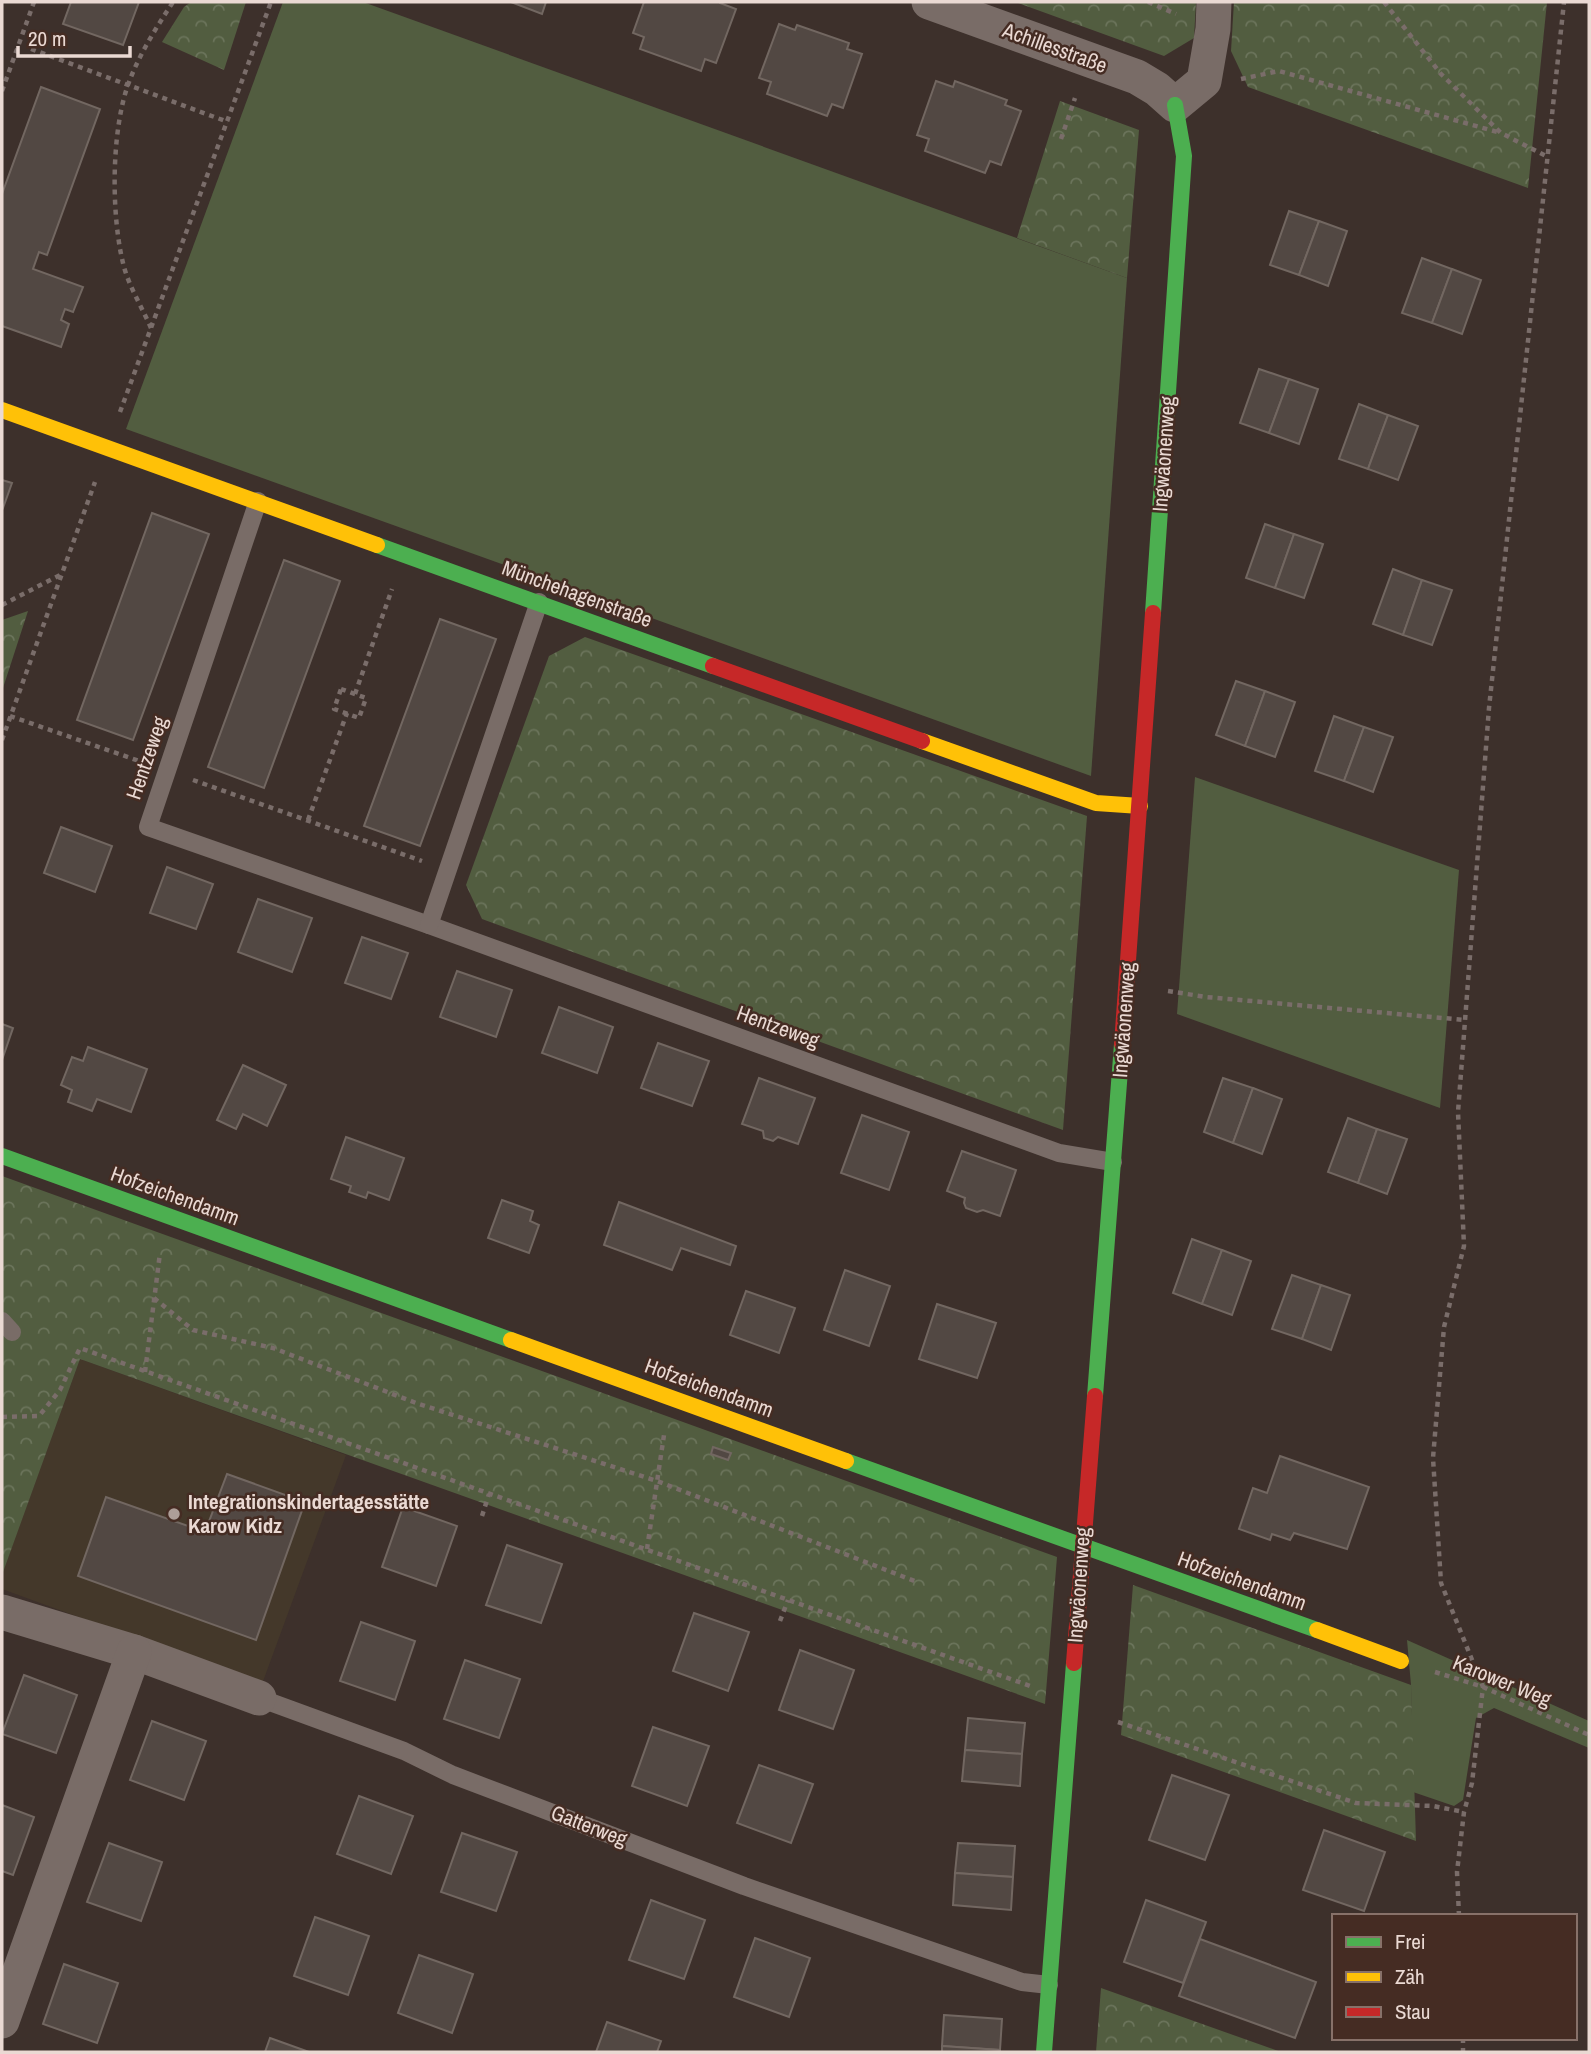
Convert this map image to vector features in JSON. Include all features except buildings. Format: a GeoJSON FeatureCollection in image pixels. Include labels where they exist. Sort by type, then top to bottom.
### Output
{"type":"FeatureCollection","features":[{"type":"Feature","properties":{"kind":"street","name":"Achillesstraße"},"geometry":{"type":"LineString","coordinates":[[929,2],[1137,77],[1157,89],[1175,105]]}},
{"type":"Feature","properties":{"kind":"street"},"geometry":{"type":"LineString","coordinates":[[1175,105],[1204,81],[1213,29],[1214,2]]}},
{"type":"Feature","properties":{"kind":"street","name":"Ingwäonenweg"},"geometry":{"type":"LineString","coordinates":[[1044,2052],[1140,806],[1184,156],[1175,105]]}},
{"type":"Feature","properties":{"kind":"street","name":"Münchehagenstraße"},"geometry":{"type":"LineString","coordinates":[[2,410],[1097,803],[1140,806]]}},
{"type":"Feature","properties":{"kind":"street","name":"Hofzeichendamm"},"geometry":{"type":"LineString","coordinates":[[2,1156],[1401,1661]]}},
{"type":"Feature","properties":{"kind":"street","name":"Gatterweg"},"geometry":{"type":"LineString","coordinates":[[2,1612],[134,1652],[258,1698]]}},
{"type":"Feature","properties":{"kind":"street"},"geometry":{"type":"LineString","coordinates":[[2,2021],[134,1652]]}},
{"type":"Feature","properties":{"kind":"lane","name":"Hentzeweg"},"geometry":{"type":"LineString","coordinates":[[258,501],[148,827],[429,925],[1059,1153],[1113,1163]]}},
{"type":"Feature","properties":{"kind":"lane"},"geometry":{"type":"LineString","coordinates":[[429,925],[539,603]]}},
{"type":"Feature","properties":{"kind":"lane","name":"Gatterweg"},"geometry":{"type":"LineString","coordinates":[[258,1698],[404,1751],[453,1775],[744,1886],[1022,1982],[1049,1985]]}},
{"type":"Feature","properties":{"kind":"path"},"geometry":{"type":"LineString","coordinates":[[2,90],[33,2]]}},
{"type":"Feature","properties":{"kind":"path"},"geometry":{"type":"LineString","coordinates":[[151,328],[123,265],[114,206],[116,143],[128,85],[147,42],[173,2]]}},
{"type":"Feature","properties":{"kind":"path"},"geometry":{"type":"LineString","coordinates":[[2,740],[271,2]]}},
{"type":"Feature","properties":{"kind":"path"},"geometry":{"type":"LineString","coordinates":[[1384,2],[1441,74],[1501,133]]}},
{"type":"Feature","properties":{"kind":"path"},"geometry":{"type":"LineString","coordinates":[[1458,1914],[1457,1872],[1464,1812],[1472,1783],[1483,1687],[1441,1583],[1433,1458],[1444,1327],[1464,1246],[1458,1112],[1489,708],[1564,2]]}},
{"type":"Feature","properties":{"kind":"path"},"geometry":{"type":"LineString","coordinates":[[32,49],[228,122]]}},
{"type":"Feature","properties":{"kind":"path"},"geometry":{"type":"LineString","coordinates":[[1204,81],[1238,80],[1279,71],[1501,133],[1546,156]]}},
{"type":"Feature","properties":{"kind":"path"},"geometry":{"type":"LineString","coordinates":[[1061,139],[1075,98]]}},
{"type":"Feature","properties":{"kind":"path"},"geometry":{"type":"LineString","coordinates":[[355,694],[404,554]]}},
{"type":"Feature","properties":{"kind":"path"},"geometry":{"type":"LineString","coordinates":[[2,604],[61,575]]}},
{"type":"Feature","properties":{"kind":"path"},"geometry":{"type":"LineString","coordinates":[[341,689],[355,694],[366,698],[359,718],[334,709],[341,689]]}},
{"type":"Feature","properties":{"kind":"path"},"geometry":{"type":"LineString","coordinates":[[308,820],[347,713]]}},
{"type":"Feature","properties":{"kind":"path"},"geometry":{"type":"LineString","coordinates":[[10,716],[449,870]]}},
{"type":"Feature","properties":{"kind":"path"},"geometry":{"type":"LineString","coordinates":[[1168,991],[1206,997],[1465,1020]]}},
{"type":"Feature","properties":{"kind":"path"},"geometry":{"type":"LineString","coordinates":[[145,1371],[165,1214]]}},
{"type":"Feature","properties":{"kind":"path"},"geometry":{"type":"LineString","coordinates":[[154,1298],[192,1330],[273,1348],[416,1403],[657,1481],[917,1582]]}},
{"type":"Feature","properties":{"kind":"path"},"geometry":{"type":"LineString","coordinates":[[2,1417],[38,1416],[60,1390],[80,1348],[1041,1690]]}},
{"type":"Feature","properties":{"kind":"path"},"geometry":{"type":"LineString","coordinates":[[647,1549],[669,1396]]}},
{"type":"Feature","properties":{"kind":"path"},"geometry":{"type":"LineString","coordinates":[[482,1516],[489,1494]]}},
{"type":"Feature","properties":{"kind":"path"},"geometry":{"type":"LineString","coordinates":[[780,1621],[788,1600]]}},
{"type":"Feature","properties":{"kind":"path","name":"Karower Weg"},"geometry":{"type":"LineString","coordinates":[[1401,1661],[1483,1687],[1589,1735]]}},
{"type":"Feature","properties":{"kind":"path"},"geometry":{"type":"LineString","coordinates":[[1118,1722],[1356,1803],[1433,1806],[1464,1812]]}},
{"type":"Feature","properties":{"kind":"shaded area","name":"Integrationskindertagesstätte Karow Kidz"},"geometry":{"type":"Polygon","coordinates":[[[80,1359],[346,1455],[262,1684],[2,1589],[2,1574],[80,1359]]]}},
{"type":"Feature","properties":{"kind":"green space"},"geometry":{"type":"Polygon","coordinates":[[[191,2],[246,2],[224,70],[162,42],[184,7],[191,2]]]}},
{"type":"Feature","properties":{"kind":"green space"},"geometry":{"type":"Polygon","coordinates":[[[283,2],[363,2],[1127,278],[1091,776],[126,429],[283,2]]]}},
{"type":"Feature","properties":{"kind":"green space"},"geometry":{"type":"Polygon","coordinates":[[[1015,2],[1196,2],[1194,38],[1164,56],[1015,2]]]}},
{"type":"Feature","properties":{"kind":"green space"},"geometry":{"type":"Polygon","coordinates":[[[1234,2],[1547,2],[1528,188],[1248,87],[1231,51],[1234,2]]]}},
{"type":"Feature","properties":{"kind":"green space"},"geometry":{"type":"Polygon","coordinates":[[[1060,101],[1139,130],[1127,278],[1017,238],[1060,101]]]}},
{"type":"Feature","properties":{"kind":"green space"},"geometry":{"type":"Polygon","coordinates":[[[28,611],[2,691],[2,620],[28,611]]]}},
{"type":"Feature","properties":{"kind":"green space"},"geometry":{"type":"Polygon","coordinates":[[[585,637],[1087,816],[1063,1130],[482,919],[466,885],[549,656],[585,637]]]}},
{"type":"Feature","properties":{"kind":"green space"},"geometry":{"type":"Polygon","coordinates":[[[1195,777],[1459,870],[1440,1108],[1177,1014],[1195,777]]]}},
{"type":"Feature","properties":{"kind":"green space"},"geometry":{"type":"Polygon","coordinates":[[[2,1176],[1057,1557],[1045,1704],[80,1359],[2,1575],[2,1176]]]}},
{"type":"Feature","properties":{"kind":"green space"},"geometry":{"type":"Polygon","coordinates":[[[1133,1585],[1411,1685],[1416,1841],[1121,1735],[1133,1585]]]}},
{"type":"Feature","properties":{"kind":"green space"},"geometry":{"type":"Polygon","coordinates":[[[1407,1640],[1589,1721],[1589,1748],[1494,1708],[1476,1718],[1463,1800],[1454,1806],[1413,1792],[1411,1685],[1407,1640]]]}},
{"type":"Feature","properties":{"kind":"green space"},"geometry":{"type":"Polygon","coordinates":[[[1101,1988],[1281,2052],[1096,2052],[1101,1988]]]}},
{"type":"Feature","properties":{"kind":"traffic: fast"},"geometry":{"type":"LineString","coordinates":[[1153,613],[1184,156],[1175,105]]}},
{"type":"Feature","properties":{"kind":"traffic: fast"},"geometry":{"type":"LineString","coordinates":[[377,545],[713,666]]}},
{"type":"Feature","properties":{"kind":"traffic: fast"},"geometry":{"type":"LineString","coordinates":[[1095,1396],[1122,1044]]}},
{"type":"Feature","properties":{"kind":"traffic: fast"},"geometry":{"type":"LineString","coordinates":[[2,1156],[511,1340]]}},
{"type":"Feature","properties":{"kind":"traffic: fast"},"geometry":{"type":"LineString","coordinates":[[846,1461],[1317,1630]]}},
{"type":"Feature","properties":{"kind":"traffic: fast"},"geometry":{"type":"LineString","coordinates":[[1044,2052],[1074,1663]]}},
{"type":"Feature","properties":{"kind":"traffic: slow"},"geometry":{"type":"LineString","coordinates":[[2,410],[377,545]]}},
{"type":"Feature","properties":{"kind":"traffic: slow"},"geometry":{"type":"LineString","coordinates":[[922,741],[1096,803],[1140,806]]}},
{"type":"Feature","properties":{"kind":"traffic: slow"},"geometry":{"type":"LineString","coordinates":[[511,1340],[846,1461]]}},
{"type":"Feature","properties":{"kind":"traffic: slow"},"geometry":{"type":"LineString","coordinates":[[1317,1630],[1401,1661]]}},
{"type":"Feature","properties":{"kind":"traffic: jam"},"geometry":{"type":"LineString","coordinates":[[1122,1044],[1153,613]]}},
{"type":"Feature","properties":{"kind":"traffic: jam"},"geometry":{"type":"LineString","coordinates":[[713,666],[922,741]]}},
{"type":"Feature","properties":{"kind":"traffic: jam"},"geometry":{"type":"LineString","coordinates":[[1074,1663],[1095,1396]]}},
{"type":"Feature","properties":{"kind":"place","name":"Integrationskindertagesstätte Karow Kidz"},"geometry":{"type":"Point","coordinates":[174,1514]}}]}
